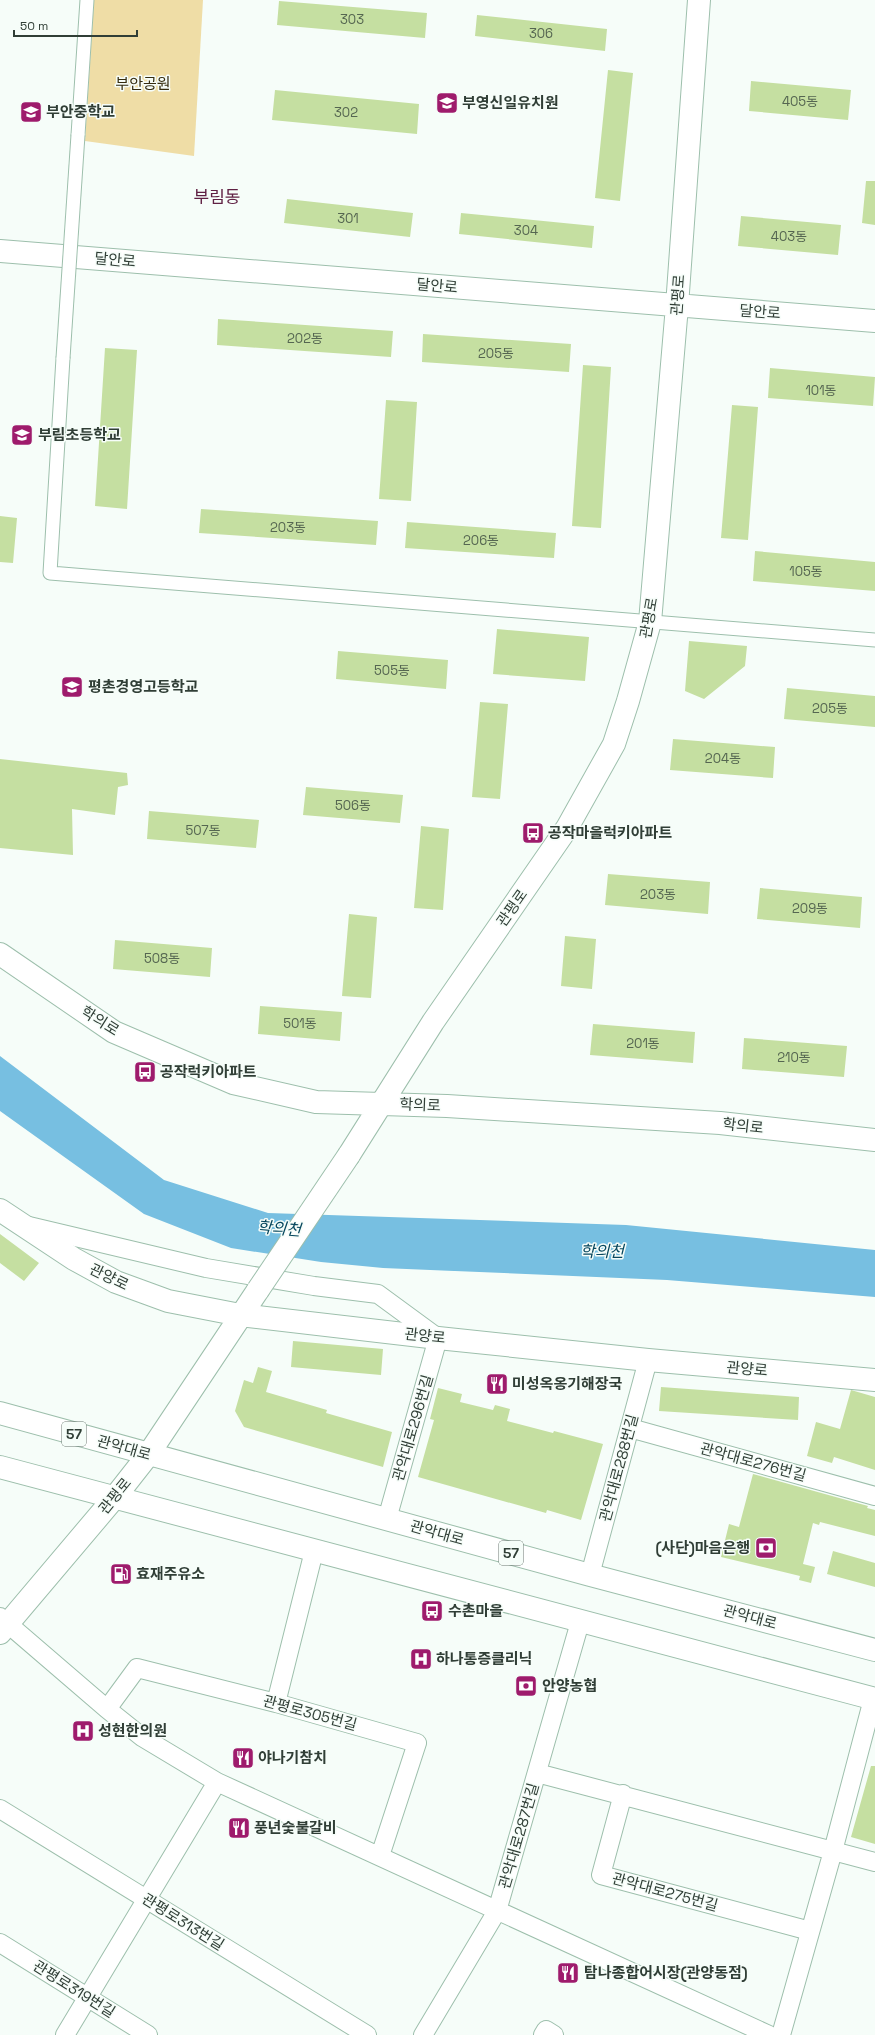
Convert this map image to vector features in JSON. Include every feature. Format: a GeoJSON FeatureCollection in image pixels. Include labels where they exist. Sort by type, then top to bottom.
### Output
{"type":"FeatureCollection","features":[{"type":"Feature","properties":{"kind":"street"},"geometry":{"type":"LineString","coordinates":[[87,0],[50,573],[875,640]]}},
{"type":"Feature","properties":{"kind":"street","name":"관평로"},"geometry":{"type":"LineString","coordinates":[[3,1625],[115,1497],[148,1455],[240,1315],[350,1155],[433,1022],[574,815],[614,744],[650,622],[677,306],[699,0]]}},
{"type":"Feature","properties":{"kind":"street","name":"달안로"},"geometry":{"type":"LineString","coordinates":[[0,251],[875,321]]}},
{"type":"Feature","properties":{"kind":"street","name":"학의로"},"geometry":{"type":"LineString","coordinates":[[0,954],[114,1032],[233,1083],[316,1102],[382,1104],[720,1123],[875,1140]]}},
{"type":"Feature","properties":{"kind":"street","name":"관양로"},"geometry":{"type":"LineString","coordinates":[[0,1210],[74,1259],[116,1282],[168,1301],[240,1315],[648,1360],[875,1380]]}},
{"type":"Feature","properties":{"kind":"street"},"geometry":{"type":"LineString","coordinates":[[21,1224],[206,1268],[314,1286],[378,1294],[438,1338]]}},
{"type":"Feature","properties":{"kind":"street","name":"관악대로296번길"},"geometry":{"type":"LineString","coordinates":[[387,1519],[438,1338]]}},
{"type":"Feature","properties":{"kind":"street","name":"관악대로288번길"},"geometry":{"type":"LineString","coordinates":[[590,1575],[648,1360]]}},
{"type":"Feature","properties":{"kind":"street","name":"관악대로"},"geometry":{"type":"LineString","coordinates":[[0,1413],[148,1455],[590,1575],[875,1650]]}},
{"type":"Feature","properties":{"kind":"street","name":"관악대로276번길"},"geometry":{"type":"LineString","coordinates":[[630,1428],[875,1496]]}},
{"type":"Feature","properties":{"kind":"street"},"geometry":{"type":"LineString","coordinates":[[0,1467],[874,1699],[781,2035]]}},
{"type":"Feature","properties":{"kind":"street"},"geometry":{"type":"LineString","coordinates":[[276,1703],[314,1551]]}},
{"type":"Feature","properties":{"kind":"street","name":"관악대로287번길"},"geometry":{"type":"LineString","coordinates":[[423,2035],[497,1910],[580,1622]]}},
{"type":"Feature","properties":{"kind":"street"},"geometry":{"type":"LineString","coordinates":[[3,1625],[142,1737],[217,1782],[769,2035]]}},
{"type":"Feature","properties":{"kind":"street","name":"관평로305번길"},"geometry":{"type":"LineString","coordinates":[[107,1709],[137,1668],[276,1703],[417,1743],[380,1856]]}},
{"type":"Feature","properties":{"kind":"street"},"geometry":{"type":"LineString","coordinates":[[537,1772],[875,1862]]}},
{"type":"Feature","properties":{"kind":"street"},"geometry":{"type":"LineString","coordinates":[[65,2035],[217,1782]]}},
{"type":"Feature","properties":{"kind":"street","name":"관악대로275번길"},"geometry":{"type":"LineString","coordinates":[[622,1794],[601,1875],[810,1931]]}},
{"type":"Feature","properties":{"kind":"street","name":"관평로313번길"},"geometry":{"type":"LineString","coordinates":[[0,1809],[367,2035]]}},
{"type":"Feature","properties":{"kind":"street","name":"관평로319번길"},"geometry":{"type":"LineString","coordinates":[[0,1943],[148,2035]]}},
{"type":"Feature","properties":{"kind":"street"},"geometry":{"type":"LineString","coordinates":[[543,2035],[546,2030],[554,2035]]}},
{"type":"Feature","properties":{"kind":"green space","name":"부안공원"},"geometry":{"type":"Polygon","coordinates":[[[94,0],[203,0],[194,156],[85,141],[94,0]]]}},
{"type":"Feature","properties":{"kind":"water","name":"학의천"},"geometry":{"type":"Polygon","coordinates":[[[0,1056],[164,1180],[268,1213],[626,1225],[875,1250],[875,1297],[667,1280],[383,1268],[321,1262],[231,1248],[144,1214],[0,1111],[0,1056]]]}},
{"type":"Feature","properties":{"kind":"building"},"geometry":{"type":"Polygon","coordinates":[[[279,1],[427,13],[425,38],[277,25],[279,1]]]}},
{"type":"Feature","properties":{"kind":"building"},"geometry":{"type":"Polygon","coordinates":[[[477,15],[607,29],[605,51],[475,36],[477,15]]]}},
{"type":"Feature","properties":{"kind":"building"},"geometry":{"type":"Polygon","coordinates":[[[608,70],[633,73],[620,201],[595,198],[608,70]]]}},
{"type":"Feature","properties":{"kind":"building"},"geometry":{"type":"Polygon","coordinates":[[[751,81],[851,90],[848,120],[749,111],[751,81]]]}},
{"type":"Feature","properties":{"kind":"building"},"geometry":{"type":"Polygon","coordinates":[[[275,90],[419,104],[417,134],[272,120],[275,90]]]}},
{"type":"Feature","properties":{"kind":"building"},"geometry":{"type":"Polygon","coordinates":[[[866,181],[875,181],[875,225],[862,223],[866,181]]]}},
{"type":"Feature","properties":{"kind":"building"},"geometry":{"type":"Polygon","coordinates":[[[287,199],[413,213],[410,237],[284,223],[287,199]]]}},
{"type":"Feature","properties":{"kind":"building"},"geometry":{"type":"Polygon","coordinates":[[[461,213],[594,226],[592,248],[459,234],[461,213]]]}},
{"type":"Feature","properties":{"kind":"building"},"geometry":{"type":"Polygon","coordinates":[[[741,216],[841,225],[838,255],[738,246],[741,216]]]}},
{"type":"Feature","properties":{"kind":"building"},"geometry":{"type":"Polygon","coordinates":[[[218,319],[393,331],[391,357],[217,345],[218,319]]]}},
{"type":"Feature","properties":{"kind":"building"},"geometry":{"type":"Polygon","coordinates":[[[423,334],[571,344],[569,372],[422,362],[423,334]]]}},
{"type":"Feature","properties":{"kind":"building"},"geometry":{"type":"Polygon","coordinates":[[[105,348],[137,350],[127,509],[95,506],[105,348]]]}},
{"type":"Feature","properties":{"kind":"building"},"geometry":{"type":"Polygon","coordinates":[[[583,365],[611,367],[601,528],[572,526],[583,365]]]}},
{"type":"Feature","properties":{"kind":"building"},"geometry":{"type":"Polygon","coordinates":[[[770,368],[875,377],[873,406],[768,398],[770,368]]]}},
{"type":"Feature","properties":{"kind":"building"},"geometry":{"type":"Polygon","coordinates":[[[386,400],[417,402],[411,501],[379,499],[386,400]]]}},
{"type":"Feature","properties":{"kind":"building"},"geometry":{"type":"Polygon","coordinates":[[[732,405],[758,407],[748,540],[721,538],[732,405]]]}},
{"type":"Feature","properties":{"kind":"building"},"geometry":{"type":"Polygon","coordinates":[[[201,509],[378,521],[376,545],[199,533],[201,509]]]}},
{"type":"Feature","properties":{"kind":"building"},"geometry":{"type":"Polygon","coordinates":[[[0,516],[17,518],[13,563],[0,562],[0,516]]]}},
{"type":"Feature","properties":{"kind":"building"},"geometry":{"type":"Polygon","coordinates":[[[407,522],[556,533],[554,558],[405,548],[407,522]]]}},
{"type":"Feature","properties":{"kind":"building"},"geometry":{"type":"Polygon","coordinates":[[[755,551],[875,562],[875,591],[753,581],[755,551]]]}},
{"type":"Feature","properties":{"kind":"building"},"geometry":{"type":"Polygon","coordinates":[[[497,629],[589,637],[585,681],[493,674],[497,629]]]}},
{"type":"Feature","properties":{"kind":"building"},"geometry":{"type":"Polygon","coordinates":[[[689,641],[747,646],[745,666],[704,699],[685,691],[689,641]]]}},
{"type":"Feature","properties":{"kind":"building"},"geometry":{"type":"Polygon","coordinates":[[[338,651],[448,660],[446,689],[336,679],[338,651]]]}},
{"type":"Feature","properties":{"kind":"building"},"geometry":{"type":"Polygon","coordinates":[[[787,688],[875,696],[875,727],[784,719],[787,688]]]}},
{"type":"Feature","properties":{"kind":"building"},"geometry":{"type":"Polygon","coordinates":[[[480,702],[508,704],[500,799],[472,797],[480,702]]]}},
{"type":"Feature","properties":{"kind":"building"},"geometry":{"type":"Polygon","coordinates":[[[673,739],[775,747],[773,778],[670,770],[673,739]]]}},
{"type":"Feature","properties":{"kind":"building"},"geometry":{"type":"Polygon","coordinates":[[[0,759],[127,773],[128,785],[118,787],[115,815],[72,809],[73,855],[0,848],[0,759]]]}},
{"type":"Feature","properties":{"kind":"building"},"geometry":{"type":"Polygon","coordinates":[[[306,787],[403,795],[400,823],[303,815],[306,787]]]}},
{"type":"Feature","properties":{"kind":"building"},"geometry":{"type":"Polygon","coordinates":[[[149,811],[259,820],[256,848],[147,839],[149,811]]]}},
{"type":"Feature","properties":{"kind":"building"},"geometry":{"type":"Polygon","coordinates":[[[421,826],[449,829],[443,910],[414,908],[421,826]]]}},
{"type":"Feature","properties":{"kind":"building"},"geometry":{"type":"Polygon","coordinates":[[[608,874],[710,882],[708,914],[605,905],[608,874]]]}},
{"type":"Feature","properties":{"kind":"building"},"geometry":{"type":"Polygon","coordinates":[[[760,888],[862,897],[860,928],[757,919],[760,888]]]}},
{"type":"Feature","properties":{"kind":"building"},"geometry":{"type":"Polygon","coordinates":[[[349,914],[377,917],[371,998],[342,996],[349,914]]]}},
{"type":"Feature","properties":{"kind":"building"},"geometry":{"type":"Polygon","coordinates":[[[565,936],[596,939],[592,989],[561,986],[565,936]]]}},
{"type":"Feature","properties":{"kind":"building"},"geometry":{"type":"Polygon","coordinates":[[[115,940],[212,948],[210,977],[113,969],[115,940]]]}},
{"type":"Feature","properties":{"kind":"building"},"geometry":{"type":"Polygon","coordinates":[[[260,1006],[342,1012],[340,1041],[258,1034],[260,1006]]]}},
{"type":"Feature","properties":{"kind":"building"},"geometry":{"type":"Polygon","coordinates":[[[593,1024],[695,1032],[693,1063],[590,1055],[593,1024]]]}},
{"type":"Feature","properties":{"kind":"building"},"geometry":{"type":"Polygon","coordinates":[[[744,1038],[847,1046],[844,1077],[742,1069],[744,1038]]]}},
{"type":"Feature","properties":{"kind":"building"},"geometry":{"type":"Polygon","coordinates":[[[0,1234],[39,1263],[24,1281],[0,1263],[0,1234]]]}},
{"type":"Feature","properties":{"kind":"building"},"geometry":{"type":"Polygon","coordinates":[[[293,1341],[383,1349],[381,1375],[291,1367],[293,1341]]]}},
{"type":"Feature","properties":{"kind":"building"},"geometry":{"type":"Polygon","coordinates":[[[258,1367],[272,1371],[266,1392],[327,1410],[326,1413],[392,1432],[383,1467],[244,1427],[235,1411],[244,1380],[253,1383],[258,1367]]]}},
{"type":"Feature","properties":{"kind":"building"},"geometry":{"type":"Polygon","coordinates":[[[661,1387],[799,1397],[798,1420],[659,1411],[661,1387]]]}},
{"type":"Feature","properties":{"kind":"building"},"geometry":{"type":"Polygon","coordinates":[[[438,1388],[462,1394],[460,1402],[493,1410],[495,1405],[510,1409],[507,1421],[553,1433],[554,1431],[603,1444],[581,1520],[547,1510],[546,1513],[418,1477],[434,1420],[430,1419],[438,1388]]]}},
{"type":"Feature","properties":{"kind":"building"},"geometry":{"type":"Polygon","coordinates":[[[851,1390],[875,1397],[875,1470],[834,1457],[832,1463],[807,1456],[816,1422],[840,1429],[851,1390]]]}},
{"type":"Feature","properties":{"kind":"building"},"geometry":{"type":"Polygon","coordinates":[[[753,1474],[868,1506],[867,1508],[875,1510],[875,1536],[820,1522],[819,1525],[813,1523],[803,1564],[815,1567],[811,1583],[799,1580],[800,1576],[721,1557],[729,1524],[739,1527],[753,1474]]]}},
{"type":"Feature","properties":{"kind":"building"},"geometry":{"type":"Polygon","coordinates":[[[833,1551],[875,1563],[875,1587],[827,1574],[833,1551]]]}},
{"type":"Feature","properties":{"kind":"building"},"geometry":{"type":"Polygon","coordinates":[[[871,1766],[875,1766],[875,1844],[851,1837],[871,1766]]]}},
{"type":"Feature","properties":{"kind":"place","name":"부영신일유치원"},"geometry":{"type":"Point","coordinates":[447,103]}},
{"type":"Feature","properties":{"kind":"place","name":"부안중학교"},"geometry":{"type":"Point","coordinates":[31,112]}},
{"type":"Feature","properties":{"kind":"place","name":"부림초등학교"},"geometry":{"type":"Point","coordinates":[22,435]}},
{"type":"Feature","properties":{"kind":"place","name":"평촌경영고등학교"},"geometry":{"type":"Point","coordinates":[72,687]}},
{"type":"Feature","properties":{"kind":"place","name":"공작마을럭키아파트"},"geometry":{"type":"Point","coordinates":[533,833]}},
{"type":"Feature","properties":{"kind":"place","name":"공작럭키아파트"},"geometry":{"type":"Point","coordinates":[145,1072]}},
{"type":"Feature","properties":{"kind":"place","name":"미성옥옹기해장국"},"geometry":{"type":"Point","coordinates":[497,1384]}},
{"type":"Feature","properties":{"kind":"place","name":"(사단)마음은행"},"geometry":{"type":"Point","coordinates":[766,1548]}},
{"type":"Feature","properties":{"kind":"place","name":"효재주유소"},"geometry":{"type":"Point","coordinates":[121,1574]}},
{"type":"Feature","properties":{"kind":"place","name":"수촌마을"},"geometry":{"type":"Point","coordinates":[432,1611]}},
{"type":"Feature","properties":{"kind":"place","name":"하나통증클리닉"},"geometry":{"type":"Point","coordinates":[421,1659]}},
{"type":"Feature","properties":{"kind":"place","name":"안양농협"},"geometry":{"type":"Point","coordinates":[526,1686]}},
{"type":"Feature","properties":{"kind":"place","name":"성현한의원"},"geometry":{"type":"Point","coordinates":[83,1731]}},
{"type":"Feature","properties":{"kind":"place","name":"야나기참치"},"geometry":{"type":"Point","coordinates":[243,1758]}},
{"type":"Feature","properties":{"kind":"place","name":"풍년숯불갈비"},"geometry":{"type":"Point","coordinates":[239,1828]}},
{"type":"Feature","properties":{"kind":"place","name":"탐나종합어시장(관양동점)"},"geometry":{"type":"Point","coordinates":[568,1973]}},
{"type":"Feature","properties":{"kind":"district","name":"부림동"},"geometry":{"type":"Point","coordinates":[217,197]}}]}
